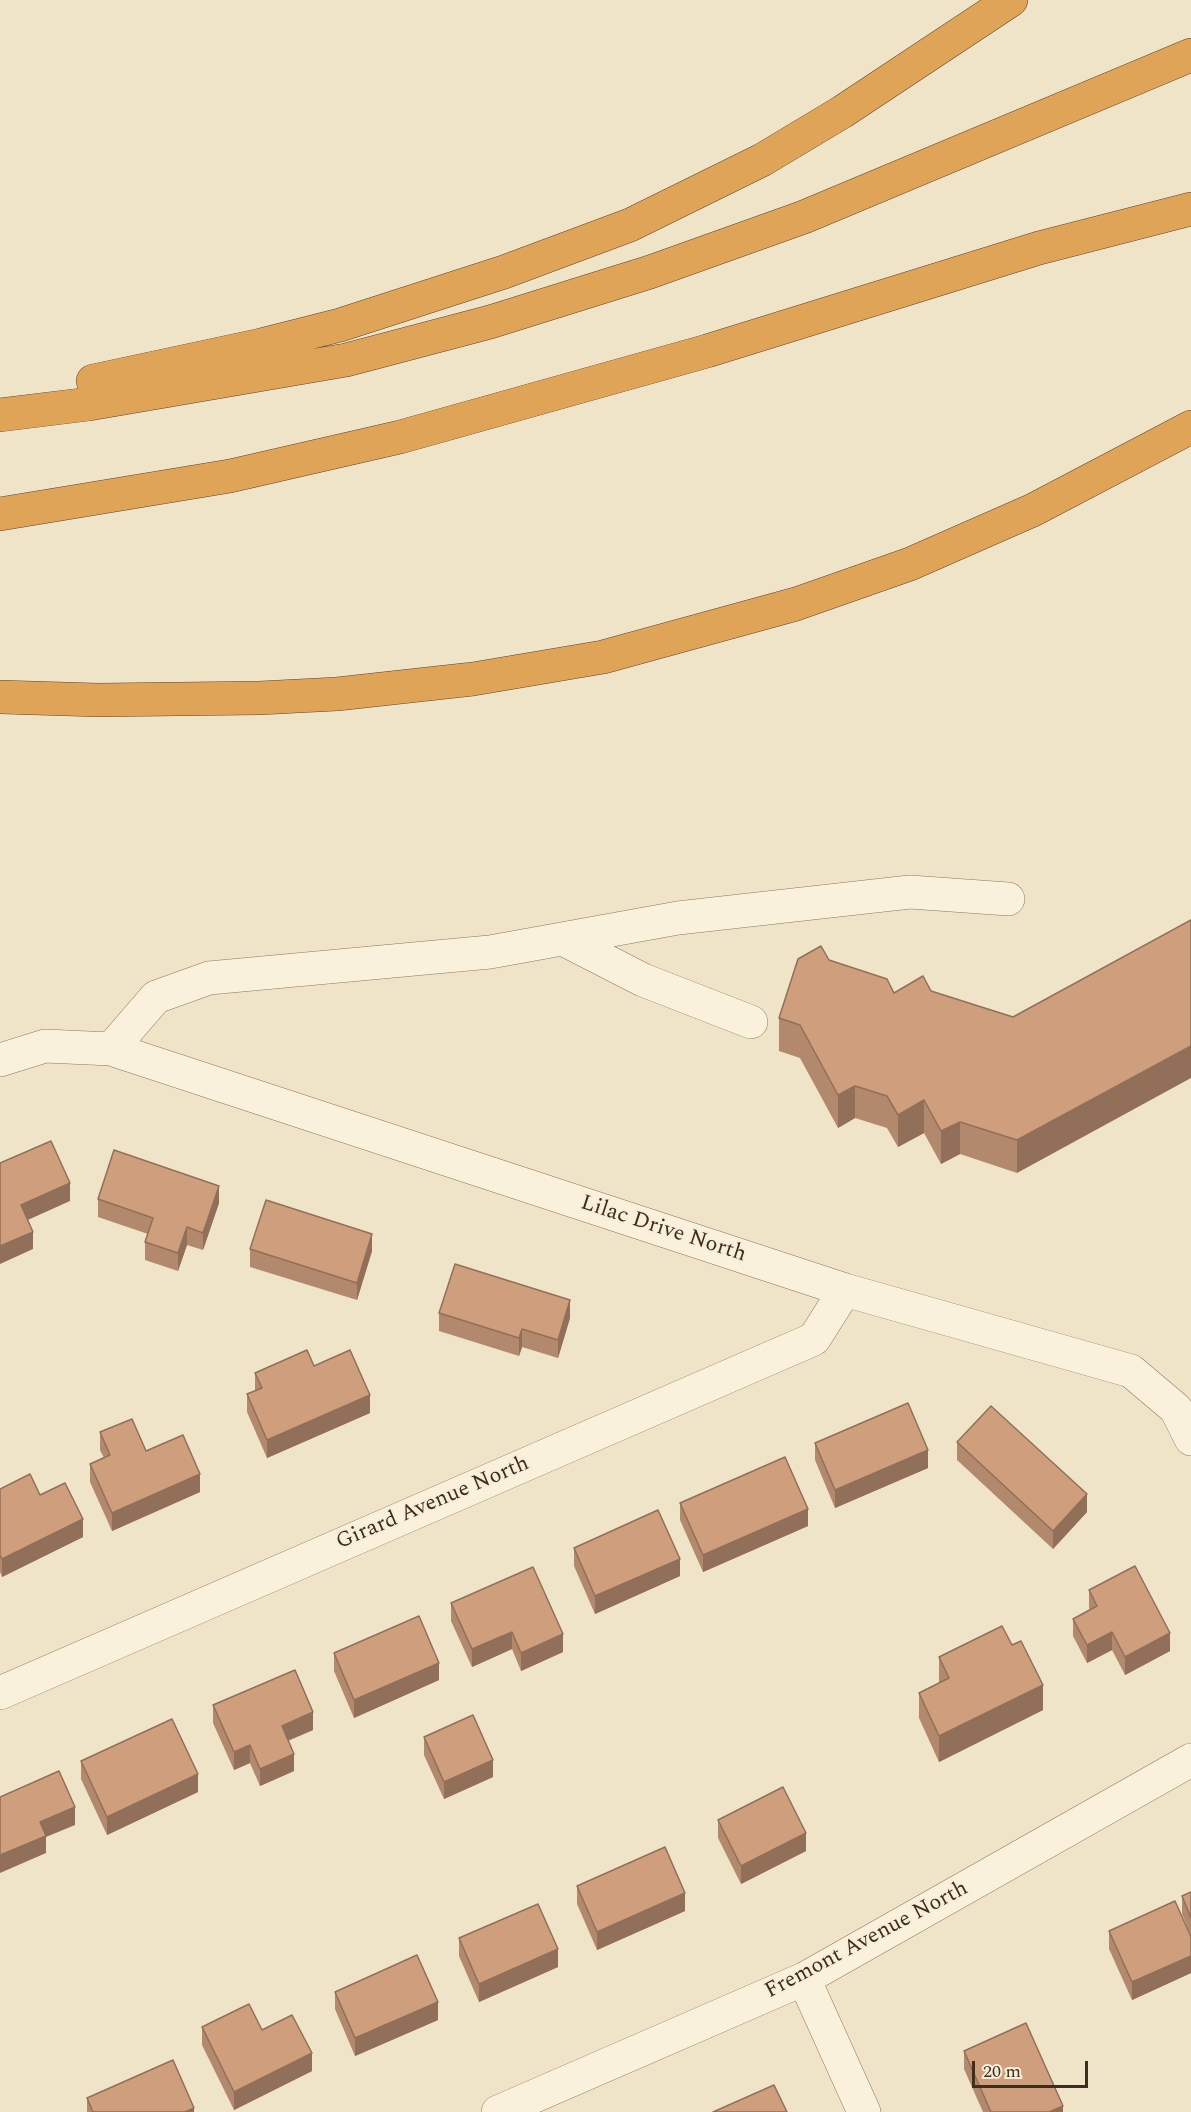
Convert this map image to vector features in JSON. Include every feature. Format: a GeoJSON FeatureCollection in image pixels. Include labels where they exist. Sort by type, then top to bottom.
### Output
{"type":"FeatureCollection","features":[{"type":"Feature","properties":{"kind":"highway"},"geometry":{"type":"LineString","coordinates":[[0,398],[149,370],[284,339],[425,299],[574,248],[668,207],[762,160],[842,112],[1011,0]]}},
{"type":"Feature","properties":{"kind":"highway"},"geometry":{"type":"LineString","coordinates":[[0,415],[89,404],[346,360],[490,322],[640,275],[804,217],[1191,56]]}},
{"type":"Feature","properties":{"kind":"highway"},"geometry":{"type":"LineString","coordinates":[[0,514],[230,476],[400,437],[707,351],[1039,248],[1191,209]]}},
{"type":"Feature","properties":{"kind":"highway"},"geometry":{"type":"LineString","coordinates":[[0,697],[98,700],[259,698],[337,694],[473,679],[603,657],[796,604],[910,564],[1033,510],[1191,426]]}},
{"type":"Feature","properties":{"kind":"street"},"geometry":{"type":"LineString","coordinates":[[111,1049],[156,997],[209,978],[490,952],[678,918],[910,892],[1008,899]]}},
{"type":"Feature","properties":{"kind":"street"},"geometry":{"type":"LineString","coordinates":[[563,939],[642,980],[751,1022]]}},
{"type":"Feature","properties":{"kind":"street","name":"Lilac Drive North"},"geometry":{"type":"LineString","coordinates":[[0,1060],[45,1046],[111,1049],[844,1290],[1131,1371],[1176,1409],[1191,1439]]}},
{"type":"Feature","properties":{"kind":"street","name":"Girard Avenue North"},"geometry":{"type":"LineString","coordinates":[[0,1693],[813,1339],[844,1290]]}},
{"type":"Feature","properties":{"kind":"street","name":"Fremont Avenue North"},"geometry":{"type":"LineString","coordinates":[[498,2112],[804,1979],[1191,1760]]}},
{"type":"Feature","properties":{"kind":"street"},"geometry":{"type":"LineString","coordinates":[[804,1979],[864,2112]]}},
{"type":"Feature","properties":{"kind":"building"},"geometry":{"type":"Polygon","coordinates":[[[1191,920],[1191,1046],[1017,1140],[960,1122],[941,1131],[924,1100],[898,1115],[887,1096],[855,1086],[838,1095],[800,1025],[779,1018],[798,959],[821,946],[829,960],[887,979],[894,993],[923,976],[931,991],[1013,1017],[1191,920]]]}},
{"type":"Feature","properties":{"kind":"building"},"geometry":{"type":"Polygon","coordinates":[[[51,1141],[70,1183],[21,1205],[33,1232],[0,1246],[0,1163],[51,1141]]]}},
{"type":"Feature","properties":{"kind":"building"},"geometry":{"type":"Polygon","coordinates":[[[114,1150],[219,1186],[203,1233],[187,1227],[178,1253],[145,1242],[153,1218],[98,1199],[114,1150]]]}},
{"type":"Feature","properties":{"kind":"building"},"geometry":{"type":"Polygon","coordinates":[[[266,1200],[372,1234],[357,1283],[250,1249],[266,1200]]]}},
{"type":"Feature","properties":{"kind":"building"},"geometry":{"type":"Polygon","coordinates":[[[455,1264],[570,1300],[558,1340],[522,1329],[519,1338],[439,1313],[455,1264]]]}},
{"type":"Feature","properties":{"kind":"building"},"geometry":{"type":"Polygon","coordinates":[[[307,1350],[314,1366],[350,1350],[370,1395],[267,1440],[247,1394],[262,1388],[255,1373],[307,1350]]]}},
{"type":"Feature","properties":{"kind":"building"},"geometry":{"type":"Polygon","coordinates":[[[908,1403],[928,1450],[835,1490],[815,1443],[908,1403]]]}},
{"type":"Feature","properties":{"kind":"building"},"geometry":{"type":"Polygon","coordinates":[[[991,1406],[1087,1494],[1053,1531],[957,1442],[991,1406]]]}},
{"type":"Feature","properties":{"kind":"building"},"geometry":{"type":"Polygon","coordinates":[[[132,1419],[146,1451],[183,1435],[200,1474],[112,1513],[90,1464],[110,1455],[100,1432],[132,1419]]]}},
{"type":"Feature","properties":{"kind":"building"},"geometry":{"type":"Polygon","coordinates":[[[785,1457],[808,1509],[703,1555],[680,1503],[785,1457]]]}},
{"type":"Feature","properties":{"kind":"building"},"geometry":{"type":"Polygon","coordinates":[[[30,1474],[40,1495],[65,1483],[83,1519],[2,1559],[0,1555],[0,1489],[30,1474]]]}},
{"type":"Feature","properties":{"kind":"building"},"geometry":{"type":"Polygon","coordinates":[[[658,1510],[680,1559],[595,1596],[574,1548],[658,1510]]]}},
{"type":"Feature","properties":{"kind":"building"},"geometry":{"type":"Polygon","coordinates":[[[1135,1566],[1170,1633],[1125,1657],[1112,1632],[1087,1645],[1073,1619],[1097,1606],[1089,1590],[1135,1566]]]}},
{"type":"Feature","properties":{"kind":"building"},"geometry":{"type":"Polygon","coordinates":[[[533,1567],[563,1634],[521,1653],[512,1632],[472,1649],[451,1603],[533,1567]]]}},
{"type":"Feature","properties":{"kind":"building"},"geometry":{"type":"Polygon","coordinates":[[[419,1616],[439,1663],[354,1700],[334,1653],[419,1616]]]}},
{"type":"Feature","properties":{"kind":"building"},"geometry":{"type":"Polygon","coordinates":[[[1002,1626],[1012,1645],[1021,1641],[1043,1685],[939,1736],[919,1693],[949,1678],[939,1657],[1002,1626]]]}},
{"type":"Feature","properties":{"kind":"building"},"geometry":{"type":"Polygon","coordinates":[[[295,1670],[313,1712],[282,1726],[294,1754],[260,1769],[250,1745],[234,1752],[213,1705],[295,1670]]]}},
{"type":"Feature","properties":{"kind":"building"},"geometry":{"type":"Polygon","coordinates":[[[473,1715],[493,1760],[444,1782],[424,1737],[473,1715]]]}},
{"type":"Feature","properties":{"kind":"building"},"geometry":{"type":"Polygon","coordinates":[[[172,1719],[198,1774],[107,1817],[81,1761],[172,1719]]]}},
{"type":"Feature","properties":{"kind":"building"},"geometry":{"type":"Polygon","coordinates":[[[59,1771],[75,1807],[40,1822],[46,1836],[0,1855],[0,1797],[59,1771]]]}},
{"type":"Feature","properties":{"kind":"building"},"geometry":{"type":"Polygon","coordinates":[[[783,1787],[806,1833],[741,1866],[718,1820],[783,1787]]]}},
{"type":"Feature","properties":{"kind":"building"},"geometry":{"type":"Polygon","coordinates":[[[665,1847],[685,1893],[597,1932],[577,1886],[665,1847]]]}},
{"type":"Feature","properties":{"kind":"building"},"geometry":{"type":"Polygon","coordinates":[[[1191,1892],[1191,1918],[1182,1896],[1191,1892]]]}},
{"type":"Feature","properties":{"kind":"building"},"geometry":{"type":"Polygon","coordinates":[[[1175,1901],[1191,1937],[1191,1956],[1132,1982],[1109,1931],[1175,1901]]]}},
{"type":"Feature","properties":{"kind":"building"},"geometry":{"type":"Polygon","coordinates":[[[538,1904],[558,1949],[479,1984],[459,1938],[538,1904]]]}},
{"type":"Feature","properties":{"kind":"building"},"geometry":{"type":"Polygon","coordinates":[[[417,1955],[438,2002],[355,2038],[335,1992],[417,1955]]]}},
{"type":"Feature","properties":{"kind":"building"},"geometry":{"type":"Polygon","coordinates":[[[249,2004],[262,2030],[292,2015],[312,2053],[234,2092],[202,2027],[249,2004]]]}},
{"type":"Feature","properties":{"kind":"building"},"geometry":{"type":"Polygon","coordinates":[[[1026,2023],[1063,2106],[1049,2112],[991,2112],[964,2051],[1026,2023]]]}},
{"type":"Feature","properties":{"kind":"building"},"geometry":{"type":"Polygon","coordinates":[[[173,2060],[194,2108],[185,2112],[93,2112],[87,2098],[173,2060]]]}},
{"type":"Feature","properties":{"kind":"building"},"geometry":{"type":"Polygon","coordinates":[[[774,2085],[787,2112],[713,2112],[774,2085]]]}}]}
